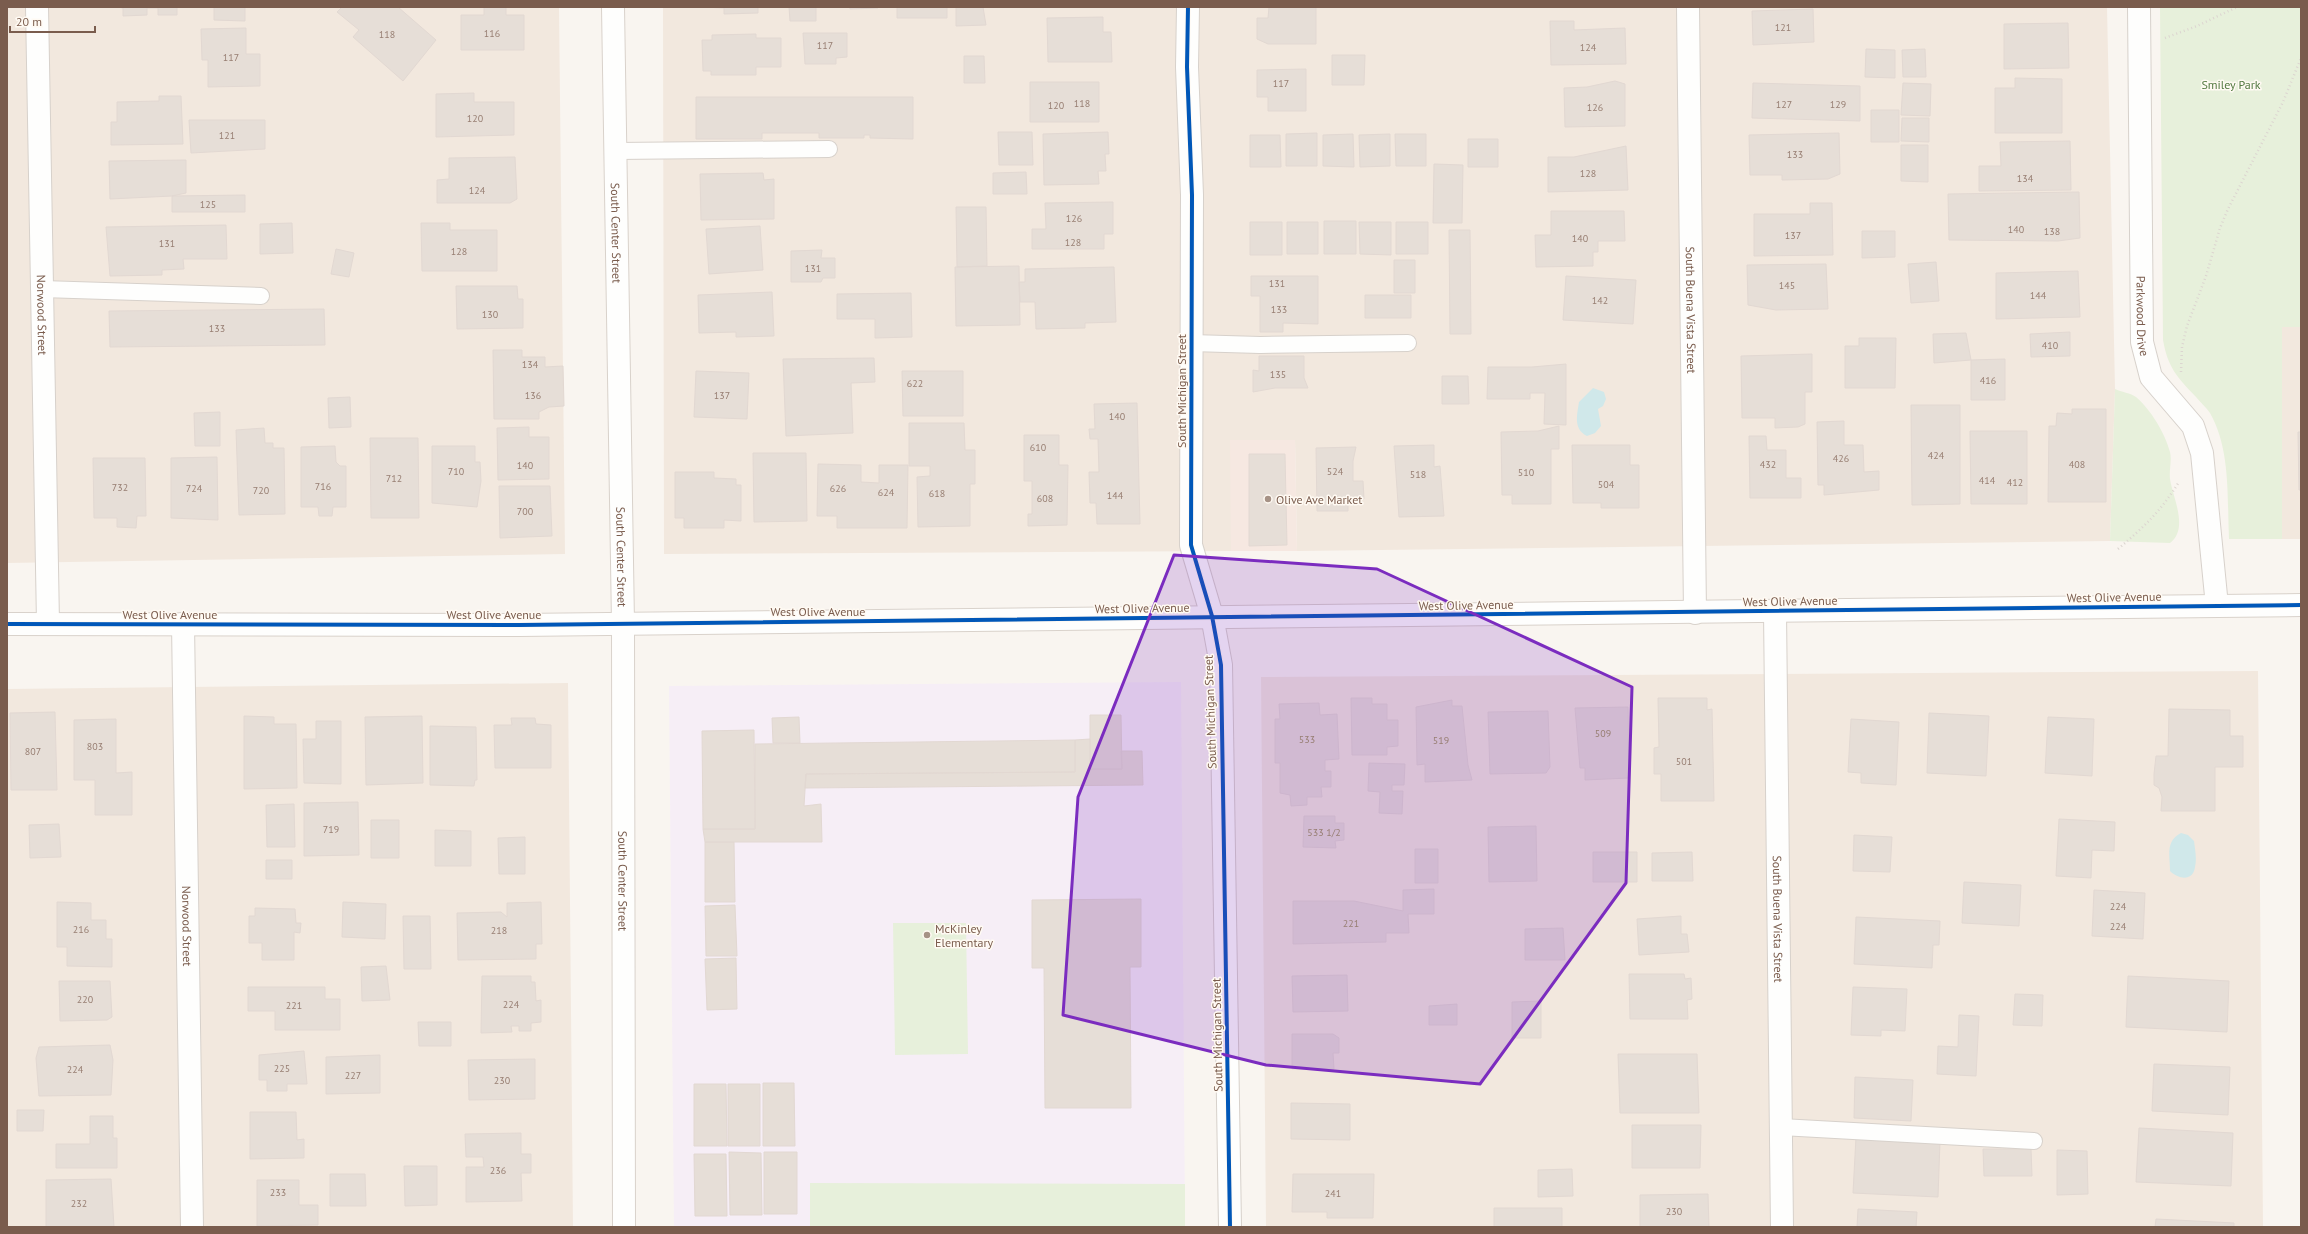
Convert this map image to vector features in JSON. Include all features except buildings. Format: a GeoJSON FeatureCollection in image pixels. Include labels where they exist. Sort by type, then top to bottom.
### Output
{"type":"FeatureCollection","features":[{"type":"Feature","properties":{"kind":"street","name":"Norwood Street"},"geometry":{"type":"LineString","coordinates":[[37,7],[48,623]]}},
{"type":"Feature","properties":{"kind":"street","name":"South Center Street"},"geometry":{"type":"LineString","coordinates":[[613,7],[624,623],[624,1227]]}},
{"type":"Feature","properties":{"kind":"street","name":"South Michigan Street"},"geometry":{"type":"LineString","coordinates":[[1188,7],[1187,67],[1192,191],[1191,545],[1212,616],[1221,665],[1230,1227]]}},
{"type":"Feature","properties":{"kind":"street","name":"South Buena Vista Street"},"geometry":{"type":"LineString","coordinates":[[1688,7],[1695,613]]}},
{"type":"Feature","properties":{"kind":"street","name":"Parkwood Drive"},"geometry":{"type":"LineString","coordinates":[[2139,7],[2142,342],[2151,377],[2193,426],[2202,452],[2217,606]]}},
{"type":"Feature","properties":{"kind":"street","name":"West Olive Avenue"},"geometry":{"type":"LineString","coordinates":[[7,624],[624,623],[1212,616],[1695,613],[2301,605]]}},
{"type":"Feature","properties":{"kind":"street","name":"South Buena Vista Street"},"geometry":{"type":"LineString","coordinates":[[1774,612],[1782,1227]]}},
{"type":"Feature","properties":{"kind":"street","name":"Norwood Street"},"geometry":{"type":"LineString","coordinates":[[183,624],[192,1227]]}},
{"type":"Feature","properties":{"kind":"lane"},"geometry":{"type":"LineString","coordinates":[[616,151],[829,149]]}},
{"type":"Feature","properties":{"kind":"lane"},"geometry":{"type":"LineString","coordinates":[[42,289],[261,296]]}},
{"type":"Feature","properties":{"kind":"lane"},"geometry":{"type":"LineString","coordinates":[[1191,343],[1260,345],[1408,343]]}},
{"type":"Feature","properties":{"kind":"lane"},"geometry":{"type":"LineString","coordinates":[[1781,1127],[2034,1141]]}},
{"type":"Feature","properties":{"kind":"path"},"geometry":{"type":"LineString","coordinates":[[2139,41],[2168,37],[2197,26],[2237,7]]}},
{"type":"Feature","properties":{"kind":"path"},"geometry":{"type":"LineString","coordinates":[[2166,393],[2181,376],[2182,347],[2187,326],[2206,276],[2228,209],[2283,102],[2301,58]]}},
{"type":"Feature","properties":{"kind":"path"},"geometry":{"type":"LineString","coordinates":[[2118,549],[2143,528],[2163,508],[2181,478]]}},
{"type":"Feature","properties":{"kind":"highlighted area"},"geometry":{"type":"Polygon","coordinates":[[[1174,555],[1377,569],[1632,687],[1626,883],[1480,1084],[1266,1065],[1063,1015],[1078,797],[1174,555]]]}},
{"type":"Feature","properties":{"kind":"shaded area"},"geometry":{"type":"Polygon","coordinates":[[[7,7],[559,7],[565,554],[7,563],[7,7]]]}},
{"type":"Feature","properties":{"kind":"shaded area"},"geometry":{"type":"Polygon","coordinates":[[[663,7],[2107,7],[2115,389],[2110,541],[1297,551],[1295,440],[1231,440],[1231,551],[664,554],[663,7]]]}},
{"type":"Feature","properties":{"kind":"shaded area"},"geometry":{"type":"Polygon","coordinates":[[[2282,327],[2301,327],[2301,539],[2282,539],[2282,327]]]}},
{"type":"Feature","properties":{"kind":"shaded area"},"geometry":{"type":"Polygon","coordinates":[[[1230,440],[1295,440],[1297,551],[1231,551],[1230,440]]]}},
{"type":"Feature","properties":{"kind":"shaded area"},"geometry":{"type":"Polygon","coordinates":[[[2258,671],[2263,1227],[1266,1227],[1261,677],[2258,671]]]}},
{"type":"Feature","properties":{"kind":"shaded area","name":"McKinley Elementary"},"geometry":{"type":"Polygon","coordinates":[[[1181,682],[1185,1227],[674,1227],[669,686],[1181,682]]]}},
{"type":"Feature","properties":{"kind":"shaded area"},"geometry":{"type":"Polygon","coordinates":[[[568,683],[573,1227],[7,1227],[7,689],[568,683]]]}},
{"type":"Feature","properties":{"kind":"green space","name":"Smiley Park"},"geometry":{"type":"Polygon","coordinates":[[[2160,7],[2301,7],[2301,327],[2282,327],[2282,539],[2229,539],[2227,474],[2222,443],[2217,427],[2210,413],[2174,372],[2165,350],[2163,340],[2160,7]]]}},
{"type":"Feature","properties":{"kind":"green space"},"geometry":{"type":"Polygon","coordinates":[[[2115,389],[2134,396],[2142,402],[2157,422],[2168,445],[2171,455],[2170,479],[2179,522],[2176,537],[2170,543],[2110,541],[2115,389]]]}},
{"type":"Feature","properties":{"kind":"green space"},"geometry":{"type":"Polygon","coordinates":[[[893,923],[966,923],[968,1054],[895,1055],[893,923]]]}},
{"type":"Feature","properties":{"kind":"green space"},"geometry":{"type":"Polygon","coordinates":[[[810,1183],[1185,1184],[1185,1227],[810,1227],[810,1183]]]}},
{"type":"Feature","properties":{"kind":"water"},"geometry":{"type":"Polygon","coordinates":[[[1593,388],[1604,392],[1606,399],[1603,406],[1598,409],[1601,426],[1595,433],[1587,436],[1578,426],[1577,412],[1579,402],[1593,388]]]}},
{"type":"Feature","properties":{"kind":"water"},"geometry":{"type":"Polygon","coordinates":[[[2181,833],[2188,835],[2194,841],[2196,854],[2194,872],[2185,878],[2177,876],[2170,871],[2170,845],[2176,836],[2181,833]]]}},
{"type":"Feature","properties":{"kind":"cycle path"},"geometry":{"type":"LineString","coordinates":[[1188,7],[1187,67],[1192,195],[1191,545],[1212,616],[1221,665],[1230,1227]]}},
{"type":"Feature","properties":{"kind":"cycle path"},"geometry":{"type":"LineString","coordinates":[[7,624],[519,625],[2301,605]]}},
{"type":"Feature","properties":{"kind":"place","name":"Olive Ave Market"},"geometry":{"type":"Point","coordinates":[1268,499]}},
{"type":"Feature","properties":{"kind":"place","name":"McKinley Elementary"},"geometry":{"type":"Point","coordinates":[927,935]}}]}
